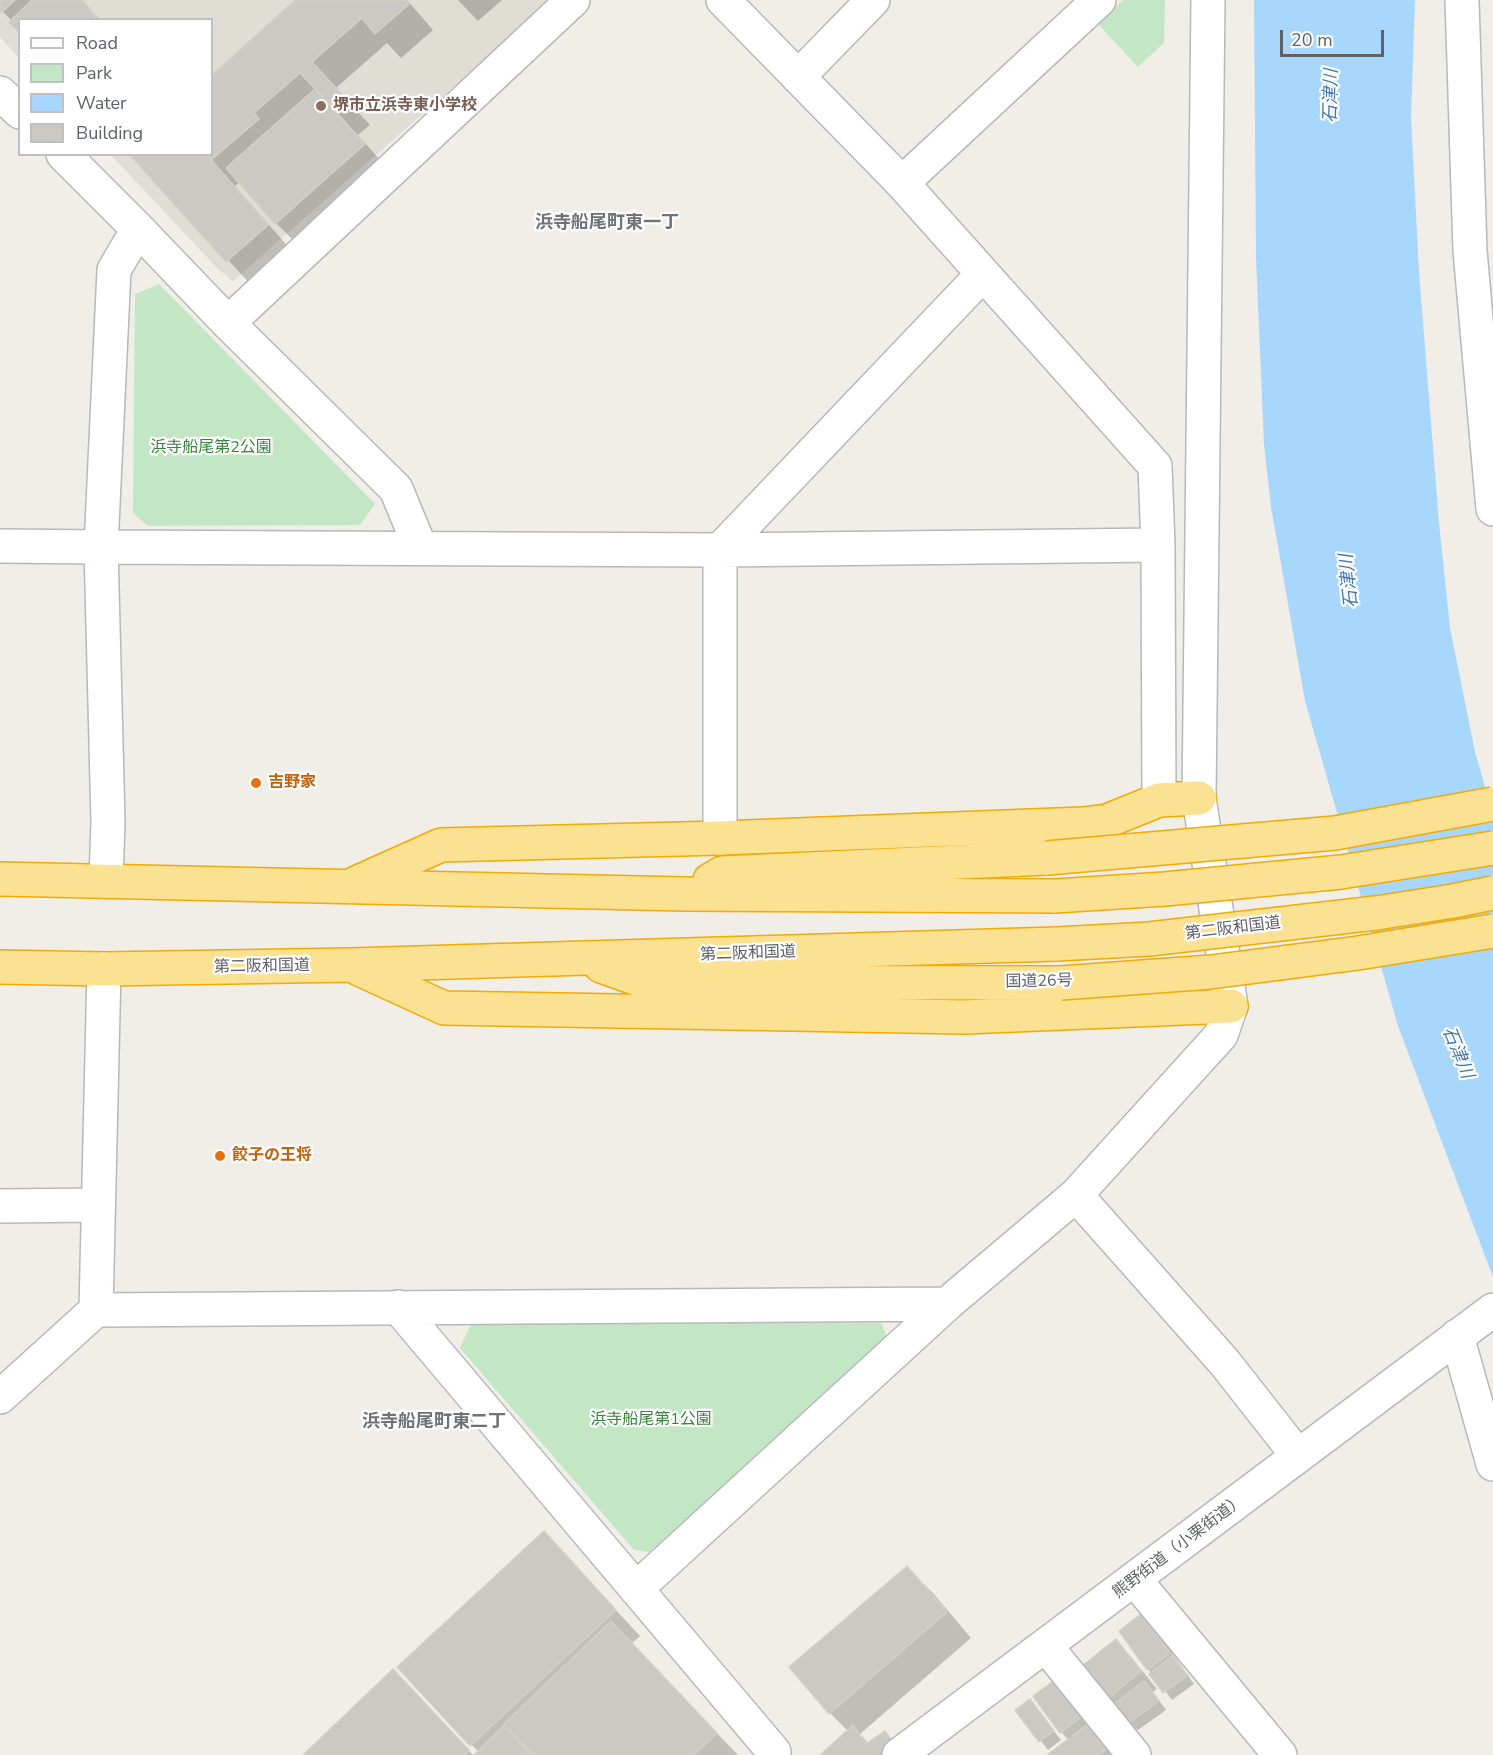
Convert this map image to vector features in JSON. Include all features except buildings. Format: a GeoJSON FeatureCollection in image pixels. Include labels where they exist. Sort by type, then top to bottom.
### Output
{"type":"FeatureCollection","features":[{"type":"Feature","properties":{"kind":"highway"},"geometry":{"type":"LineString","coordinates":[[346,888],[441,845],[720,838],[1083,824],[1107,820],[1159,800],[1199,798]]}},
{"type":"Feature","properties":{"kind":"highway"},"geometry":{"type":"LineString","coordinates":[[685,894],[722,873],[1047,858],[1335,833],[1493,804]]}},
{"type":"Feature","properties":{"kind":"highway"},"geometry":{"type":"LineString","coordinates":[[0,879],[685,894],[1055,896],[1165,890],[1341,873],[1493,848]]}},
{"type":"Feature","properties":{"kind":"highway","name":"第二阪和国道"},"geometry":{"type":"LineString","coordinates":[[0,967],[104,969],[351,966],[1057,944],[1149,939],[1376,913],[1493,893]]}},
{"type":"Feature","properties":{"kind":"highway","name":"国道26号"},"geometry":{"type":"LineString","coordinates":[[586,960],[646,982],[1061,983],[1211,972],[1358,953],[1493,931]]}},
{"type":"Feature","properties":{"kind":"highway"},"geometry":{"type":"LineString","coordinates":[[351,966],[444,1008],[965,1017],[1231,1006]]}},
{"type":"Feature","properties":{"kind":"street"},"geometry":{"type":"LineString","coordinates":[[228,323],[573,0]]}},
{"type":"Feature","properties":{"kind":"street"},"geometry":{"type":"LineString","coordinates":[[723,0],[902,183],[1155,466],[1158,545],[1159,800]]}},
{"type":"Feature","properties":{"kind":"street"},"geometry":{"type":"LineString","coordinates":[[798,77],[873,0]]}},
{"type":"Feature","properties":{"kind":"street"},"geometry":{"type":"LineString","coordinates":[[902,183],[1099,0]]}},
{"type":"Feature","properties":{"kind":"street"},"geometry":{"type":"LineString","coordinates":[[636,1589],[947,1304],[1076,1195],[1221,1035],[1231,1006],[1199,798],[1208,0]]}},
{"type":"Feature","properties":{"kind":"street"},"geometry":{"type":"LineString","coordinates":[[1462,0],[1470,250],[1493,509]]}},
{"type":"Feature","properties":{"kind":"street"},"geometry":{"type":"LineString","coordinates":[[0,93],[18,110]]}},
{"type":"Feature","properties":{"kind":"street"},"geometry":{"type":"LineString","coordinates":[[65,156],[228,323],[396,489],[420,547]]}},
{"type":"Feature","properties":{"kind":"street"},"geometry":{"type":"LineString","coordinates":[[106,881],[108,822],[101,547],[114,270],[138,229]]}},
{"type":"Feature","properties":{"kind":"street"},"geometry":{"type":"LineString","coordinates":[[720,838],[720,550],[983,274]]}},
{"type":"Feature","properties":{"kind":"street"},"geometry":{"type":"LineString","coordinates":[[0,546],[720,550],[1158,545]]}},
{"type":"Feature","properties":{"kind":"street"},"geometry":{"type":"LineString","coordinates":[[96,1310],[104,969]]}},
{"type":"Feature","properties":{"kind":"street"},"geometry":{"type":"LineString","coordinates":[[1076,1195],[1225,1363],[1298,1456]]}},
{"type":"Feature","properties":{"kind":"street"},"geometry":{"type":"LineString","coordinates":[[0,1206],[98,1205]]}},
{"type":"Feature","properties":{"kind":"street"},"geometry":{"type":"LineString","coordinates":[[0,1397],[96,1310],[947,1304]]}},
{"type":"Feature","properties":{"kind":"street"},"geometry":{"type":"LineString","coordinates":[[398,1307],[774,1752]]}},
{"type":"Feature","properties":{"kind":"street"},"geometry":{"type":"LineString","coordinates":[[1475,1322],[1493,1464]]}},
{"type":"Feature","properties":{"kind":"street","name":"熊野街道（小栗街道）"},"geometry":{"type":"LineString","coordinates":[[899,1755],[1135,1580],[1475,1322]]}},
{"type":"Feature","properties":{"kind":"street"},"geometry":{"type":"LineString","coordinates":[[1135,1580],[1280,1755]]}},
{"type":"Feature","properties":{"kind":"street"},"geometry":{"type":"LineString","coordinates":[[1046,1646],[1134,1755]]}},
{"type":"Feature","properties":{"kind":"shaded area","name":"堺市立浜寺東小学校"},"geometry":{"type":"Polygon","coordinates":[[[0,0],[552,0],[233,281],[219,270],[112,156],[213,156],[213,18],[18,18],[18,57],[0,37],[0,0]]]}},
{"type":"Feature","properties":{"kind":"green space"},"geometry":{"type":"Polygon","coordinates":[[[1123,0],[1165,0],[1164,43],[1138,67],[1098,24],[1123,0]]]}},
{"type":"Feature","properties":{"kind":"green space","name":"浜寺船尾第2公園"},"geometry":{"type":"Polygon","coordinates":[[[159,284],[375,504],[360,525],[148,526],[133,513],[135,294],[159,284]]]}},
{"type":"Feature","properties":{"kind":"green space","name":"浜寺船尾第1公園"},"geometry":{"type":"Polygon","coordinates":[[[472,1322],[881,1323],[890,1344],[649,1552],[634,1550],[460,1348],[472,1322]]]}},
{"type":"Feature","properties":{"kind":"water","name":"石津川"},"geometry":{"type":"Polygon","coordinates":[[[1254,0],[1415,0],[1411,118],[1419,272],[1439,523],[1450,628],[1475,752],[1493,814],[1493,1277],[1398,1026],[1305,701],[1271,507],[1264,445],[1256,257],[1254,0]]]}},
{"type":"Feature","properties":{"kind":"place","name":"堺市立浜寺東小学校"},"geometry":{"type":"Point","coordinates":[321,106]}},
{"type":"Feature","properties":{"kind":"place","name":"吉野家"},"geometry":{"type":"Point","coordinates":[256,783]}},
{"type":"Feature","properties":{"kind":"place","name":"餃子の王将"},"geometry":{"type":"Point","coordinates":[220,1156]}},
{"type":"Feature","properties":{"kind":"district","name":"浜寺船尾町東一丁"},"geometry":{"type":"Point","coordinates":[607,224]}},
{"type":"Feature","properties":{"kind":"district","name":"浜寺船尾町東二丁"},"geometry":{"type":"Point","coordinates":[434,1423]}}]}
